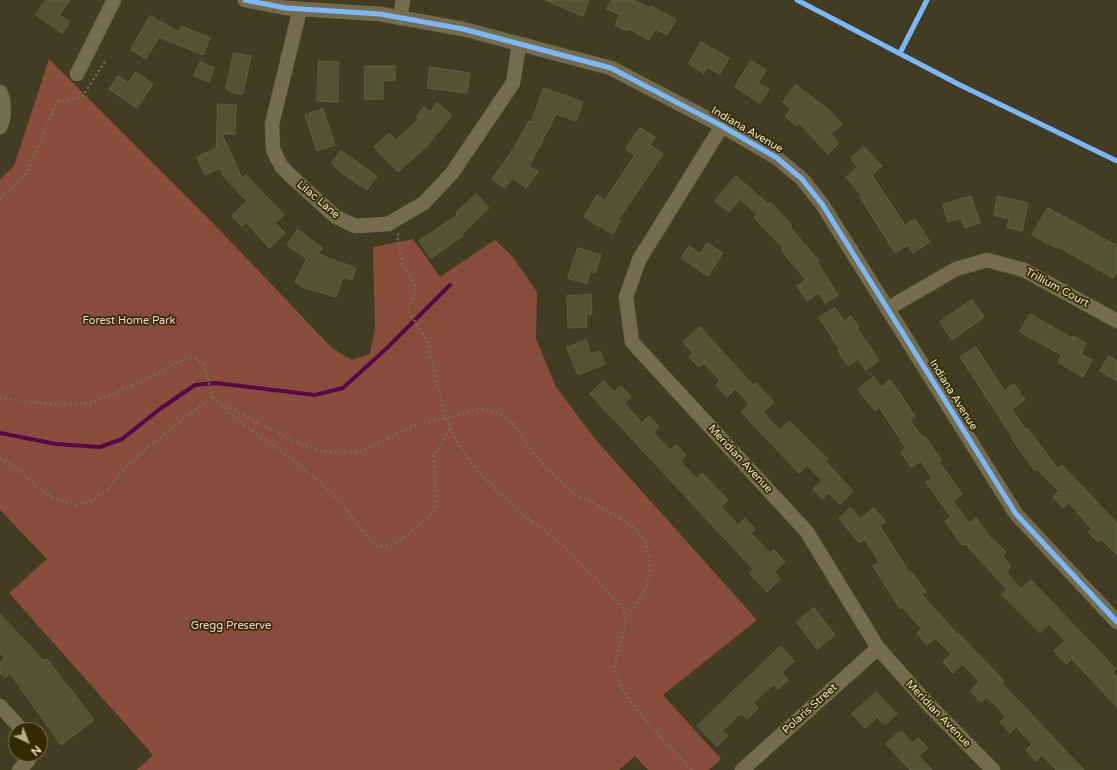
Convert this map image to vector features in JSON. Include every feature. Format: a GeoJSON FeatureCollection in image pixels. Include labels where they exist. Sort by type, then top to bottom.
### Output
{"type":"FeatureCollection","features":[{"type":"Feature","properties":{"kind":"street"},"geometry":{"type":"LineString","coordinates":[[77,74],[114,0]]}},
{"type":"Feature","properties":{"kind":"street","name":"Indiana Avenue"},"geometry":{"type":"LineString","coordinates":[[245,0],[300,8],[380,14],[464,29],[610,68],[722,126],[777,158],[802,178],[822,204],[1016,514],[1117,622]]}},
{"type":"Feature","properties":{"kind":"street"},"geometry":{"type":"LineString","coordinates":[[400,18],[403,0]]}},
{"type":"Feature","properties":{"kind":"street","name":"Lilac Lane"},"geometry":{"type":"LineString","coordinates":[[300,8],[272,124],[273,149],[281,166],[293,178],[336,217],[355,226],[388,224],[424,203],[452,173],[513,83],[519,44]]}},
{"type":"Feature","properties":{"kind":"street"},"geometry":{"type":"LineString","coordinates":[[0,92],[3,104],[3,115],[0,127]]}},
{"type":"Feature","properties":{"kind":"street","name":"Meridian Avenue"},"geometry":{"type":"LineString","coordinates":[[722,126],[639,260],[626,297],[632,342],[807,532],[878,648],[927,703],[992,770]]}},
{"type":"Feature","properties":{"kind":"street","name":"Trillium Court"},"geometry":{"type":"LineString","coordinates":[[887,309],[956,269],[987,260],[1024,270],[1117,320]]}},
{"type":"Feature","properties":{"kind":"street","name":"Polaris Street"},"geometry":{"type":"LineString","coordinates":[[742,770],[878,648]]}},
{"type":"Feature","properties":{"kind":"street"},"geometry":{"type":"LineString","coordinates":[[0,706],[15,722]]}},
{"type":"Feature","properties":{"kind":"street"},"geometry":{"type":"LineString","coordinates":[[19,770],[27,762]]}},
{"type":"Feature","properties":{"kind":"path"},"geometry":{"type":"LineString","coordinates":[[0,199],[26,174],[57,102],[82,96],[106,60]]}},
{"type":"Feature","properties":{"kind":"path"},"geometry":{"type":"LineString","coordinates":[[403,231],[397,235],[403,265],[416,287],[414,297],[408,304],[408,311],[427,340],[445,417],[458,444],[478,472],[519,511],[566,548],[623,608],[626,620]]}},
{"type":"Feature","properties":{"kind":"path"},"geometry":{"type":"LineString","coordinates":[[0,398],[48,404],[90,403],[139,383],[185,358],[195,359],[204,365],[212,396],[239,422],[308,472],[329,491],[370,540],[377,546],[390,546],[401,540],[430,516],[436,508],[434,457],[450,427]]}},
{"type":"Feature","properties":{"kind":"path"},"geometry":{"type":"LineString","coordinates":[[0,458],[17,468],[38,488],[55,498],[76,505],[89,502],[107,490],[129,463],[212,396]]}},
{"type":"Feature","properties":{"kind":"path"},"geometry":{"type":"LineString","coordinates":[[218,402],[294,441],[321,452],[341,453],[360,450],[416,425],[445,417],[455,416],[479,408],[500,414],[514,424],[538,460],[557,478],[575,494],[607,510],[635,528],[645,541],[649,554],[650,572],[645,589],[626,620],[615,668],[617,681],[649,724],[692,770]]}},
{"type":"Feature","properties":{"kind":"green space"},"geometry":{"type":"Polygon","coordinates":[[[49,59],[213,223],[332,348],[352,360],[370,354],[375,328],[373,247],[413,239],[440,277],[495,240],[512,256],[537,292],[536,339],[556,387],[595,439],[757,620],[663,695],[721,759],[709,770],[648,770],[635,756],[619,770],[137,770],[153,755],[9,593],[47,559],[0,510],[0,179],[14,166],[49,59]]]}},
{"type":"Feature","properties":{"kind":"building"},"geometry":{"type":"Polygon","coordinates":[[[46,0],[70,0],[59,15],[70,22],[62,33],[36,15],[46,0]]]}},
{"type":"Feature","properties":{"kind":"building"},"geometry":{"type":"Polygon","coordinates":[[[546,0],[589,0],[583,16],[546,0]]]}},
{"type":"Feature","properties":{"kind":"building"},"geometry":{"type":"Polygon","coordinates":[[[612,0],[633,0],[650,8],[651,6],[676,20],[667,35],[655,29],[649,40],[629,29],[627,31],[615,25],[620,15],[607,9],[612,0]]]}},
{"type":"Feature","properties":{"kind":"building"},"geometry":{"type":"Polygon","coordinates":[[[150,16],[179,32],[181,26],[210,38],[203,55],[159,37],[146,59],[131,50],[150,16]]]}},
{"type":"Feature","properties":{"kind":"building"},"geometry":{"type":"Polygon","coordinates":[[[701,42],[729,58],[720,74],[707,67],[704,73],[689,64],[701,42]]]}},
{"type":"Feature","properties":{"kind":"building"},"geometry":{"type":"Polygon","coordinates":[[[234,53],[251,56],[243,93],[237,94],[226,89],[234,53]]]}},
{"type":"Feature","properties":{"kind":"building"},"geometry":{"type":"Polygon","coordinates":[[[319,61],[339,62],[338,102],[317,101],[319,61]]]}},
{"type":"Feature","properties":{"kind":"building"},"geometry":{"type":"Polygon","coordinates":[[[751,61],[766,70],[758,83],[769,89],[760,103],[735,87],[751,61]]]}},
{"type":"Feature","properties":{"kind":"building"},"geometry":{"type":"Polygon","coordinates":[[[200,62],[214,68],[209,82],[194,76],[200,62]]]}},
{"type":"Feature","properties":{"kind":"building"},"geometry":{"type":"Polygon","coordinates":[[[365,66],[395,66],[395,80],[383,81],[383,99],[365,99],[365,66]]]}},
{"type":"Feature","properties":{"kind":"building"},"geometry":{"type":"Polygon","coordinates":[[[430,67],[470,73],[467,93],[428,88],[430,67]]]}},
{"type":"Feature","properties":{"kind":"building"},"geometry":{"type":"Polygon","coordinates":[[[136,72],[153,84],[137,108],[109,89],[118,76],[128,83],[136,72]]]}},
{"type":"Feature","properties":{"kind":"building"},"geometry":{"type":"Polygon","coordinates":[[[796,85],[830,111],[842,124],[831,134],[839,143],[828,154],[799,123],[797,126],[785,116],[791,109],[783,102],[796,85]]]}},
{"type":"Feature","properties":{"kind":"building"},"geometry":{"type":"Polygon","coordinates":[[[544,88],[583,102],[576,121],[556,114],[529,166],[538,172],[526,188],[512,178],[505,188],[492,179],[514,148],[529,121],[531,122],[544,88]]]}},
{"type":"Feature","properties":{"kind":"building"},"geometry":{"type":"Polygon","coordinates":[[[437,103],[452,115],[428,145],[398,172],[374,147],[389,133],[396,140],[419,119],[416,117],[424,107],[430,112],[437,103]]]}},
{"type":"Feature","properties":{"kind":"building"},"geometry":{"type":"Polygon","coordinates":[[[218,104],[236,105],[235,134],[222,134],[242,178],[246,175],[284,215],[275,223],[285,233],[269,248],[246,222],[242,226],[232,216],[247,201],[224,177],[220,168],[205,175],[197,157],[216,148],[218,104]]]}},
{"type":"Feature","properties":{"kind":"building"},"geometry":{"type":"Polygon","coordinates":[[[323,109],[335,145],[317,151],[305,115],[323,109]]]}},
{"type":"Feature","properties":{"kind":"building"},"geometry":{"type":"Polygon","coordinates":[[[640,128],[655,137],[650,145],[663,154],[618,220],[620,221],[613,234],[584,217],[597,195],[605,200],[635,155],[626,149],[640,128]]]}},
{"type":"Feature","properties":{"kind":"building"},"geometry":{"type":"Polygon","coordinates":[[[864,147],[882,166],[872,175],[905,225],[915,219],[930,242],[913,253],[908,245],[895,253],[860,197],[862,196],[846,177],[858,167],[851,158],[864,147]]]}},
{"type":"Feature","properties":{"kind":"building"},"geometry":{"type":"Polygon","coordinates":[[[341,151],[377,176],[367,190],[340,172],[332,163],[341,151]]]}},
{"type":"Feature","properties":{"kind":"building"},"geometry":{"type":"Polygon","coordinates":[[[736,176],[768,204],[770,202],[792,225],[790,227],[819,261],[817,262],[838,295],[825,303],[819,293],[807,301],[797,286],[806,280],[781,250],[783,248],[754,218],[757,214],[740,199],[729,212],[715,201],[736,176]]]}},
{"type":"Feature","properties":{"kind":"building"},"geometry":{"type":"Polygon","coordinates":[[[476,194],[489,208],[462,234],[463,236],[431,258],[419,241],[458,215],[456,213],[476,194]]]}},
{"type":"Feature","properties":{"kind":"building"},"geometry":{"type":"Polygon","coordinates":[[[971,196],[980,223],[965,228],[961,218],[948,222],[943,205],[971,196]]]}},
{"type":"Feature","properties":{"kind":"building"},"geometry":{"type":"Polygon","coordinates":[[[998,196],[1028,203],[1022,231],[1007,227],[1009,219],[994,215],[998,196]]]}},
{"type":"Feature","properties":{"kind":"building"},"geometry":{"type":"Polygon","coordinates":[[[1048,208],[1117,246],[1117,271],[1113,278],[1057,246],[1056,248],[1032,235],[1048,208]]]}},
{"type":"Feature","properties":{"kind":"building"},"geometry":{"type":"Polygon","coordinates":[[[298,230],[322,248],[318,254],[356,268],[352,280],[343,277],[336,297],[305,288],[295,282],[307,259],[287,245],[298,230]]]}},
{"type":"Feature","properties":{"kind":"building"},"geometry":{"type":"Polygon","coordinates":[[[707,243],[723,253],[708,276],[681,258],[689,246],[700,254],[707,243]]]}},
{"type":"Feature","properties":{"kind":"building"},"geometry":{"type":"Polygon","coordinates":[[[578,248],[601,255],[595,273],[590,271],[587,284],[568,278],[578,248]]]}},
{"type":"Feature","properties":{"kind":"building"},"geometry":{"type":"Polygon","coordinates":[[[591,295],[592,314],[586,314],[587,327],[568,328],[567,296],[591,295]]]}},
{"type":"Feature","properties":{"kind":"building"},"geometry":{"type":"Polygon","coordinates":[[[972,300],[984,317],[952,340],[940,322],[972,300]]]}},
{"type":"Feature","properties":{"kind":"building"},"geometry":{"type":"Polygon","coordinates":[[[835,308],[844,321],[851,316],[859,328],[857,328],[879,360],[866,370],[858,359],[848,366],[838,351],[840,350],[819,318],[835,308]]]}},
{"type":"Feature","properties":{"kind":"building"},"geometry":{"type":"Polygon","coordinates":[[[1030,314],[1072,338],[1073,336],[1086,343],[1081,354],[1092,360],[1083,377],[1058,362],[1062,355],[1020,332],[1030,314]]]}},
{"type":"Feature","properties":{"kind":"building"},"geometry":{"type":"Polygon","coordinates":[[[700,327],[754,386],[756,383],[774,402],[763,412],[780,430],[789,421],[828,459],[825,461],[853,491],[840,504],[829,493],[822,499],[813,489],[822,481],[807,465],[799,473],[741,412],[749,404],[735,389],[727,397],[716,385],[720,381],[704,363],[699,367],[689,357],[693,353],[683,342],[700,327]]]}},
{"type":"Feature","properties":{"kind":"building"},"geometry":{"type":"Polygon","coordinates":[[[586,340],[591,354],[600,351],[605,364],[578,375],[567,348],[586,340]]]}},
{"type":"Feature","properties":{"kind":"building"},"geometry":{"type":"Polygon","coordinates":[[[976,347],[1004,391],[1014,384],[1025,400],[1012,409],[1025,429],[1027,428],[1058,469],[1062,465],[1117,523],[1117,555],[1101,539],[1098,542],[1088,532],[1092,529],[1069,503],[1063,508],[1053,497],[1059,491],[1037,469],[1035,471],[1012,439],[1013,438],[960,357],[976,347]]]}},
{"type":"Feature","properties":{"kind":"building"},"geometry":{"type":"Polygon","coordinates":[[[1109,356],[1117,361],[1117,381],[1100,371],[1109,356]]]}},
{"type":"Feature","properties":{"kind":"building"},"geometry":{"type":"Polygon","coordinates":[[[874,377],[881,387],[890,380],[899,392],[915,417],[910,420],[922,437],[925,436],[941,460],[939,462],[962,494],[953,501],[969,523],[976,518],[992,540],[993,539],[1006,552],[1002,556],[1011,566],[1006,572],[1021,589],[1031,580],[1116,669],[1112,673],[1117,678],[1117,707],[1072,659],[1066,664],[1054,651],[1065,641],[1049,624],[1040,633],[1001,594],[1007,589],[965,544],[962,545],[945,521],[951,517],[926,482],[932,478],[921,461],[911,467],[901,452],[906,448],[879,407],[875,411],[858,389],[874,377]]]}},
{"type":"Feature","properties":{"kind":"building"},"geometry":{"type":"Polygon","coordinates":[[[604,381],[614,392],[621,386],[631,397],[624,403],[642,423],[649,416],[659,427],[653,432],[670,450],[676,445],[686,455],[680,461],[697,479],[702,473],[728,500],[721,507],[738,525],[745,518],[755,529],[751,533],[770,553],[774,550],[785,562],[774,572],[780,579],[767,592],[749,573],[753,569],[590,394],[604,381]]]}},
{"type":"Feature","properties":{"kind":"building"},"geometry":{"type":"Polygon","coordinates":[[[851,508],[860,519],[874,508],[885,522],[880,526],[909,572],[911,571],[926,592],[921,594],[958,635],[959,634],[1004,681],[1002,683],[1084,770],[1056,770],[1042,755],[1036,761],[1026,750],[1032,744],[1016,727],[1010,733],[1000,722],[1006,717],[987,697],[981,702],[970,691],[979,682],[963,664],[953,673],[943,662],[951,654],[935,638],[927,645],[917,633],[922,629],[902,607],[900,609],[873,566],[879,562],[865,539],[859,543],[839,518],[851,508]]]}},
{"type":"Feature","properties":{"kind":"building"},"geometry":{"type":"Polygon","coordinates":[[[814,608],[835,635],[817,649],[797,622],[814,608]]]}},
{"type":"Feature","properties":{"kind":"building"},"geometry":{"type":"Polygon","coordinates":[[[0,614],[44,661],[47,659],[94,720],[61,745],[48,727],[48,722],[45,722],[10,673],[5,678],[0,673],[0,663],[5,658],[0,653],[0,614]]]}},
{"type":"Feature","properties":{"kind":"building"},"geometry":{"type":"Polygon","coordinates":[[[781,646],[794,661],[782,672],[788,680],[778,689],[774,684],[753,703],[758,708],[747,719],[741,713],[722,731],[728,736],[717,746],[697,726],[781,646]]]}},
{"type":"Feature","properties":{"kind":"building"},"geometry":{"type":"Polygon","coordinates":[[[876,692],[897,714],[885,725],[877,717],[865,728],[852,714],[876,692]]]}},
{"type":"Feature","properties":{"kind":"building"},"geometry":{"type":"Polygon","coordinates":[[[901,731],[912,743],[918,738],[928,748],[919,756],[932,770],[910,770],[886,744],[901,731]]]}},
{"type":"Feature","properties":{"kind":"waterway"},"geometry":{"type":"LineString","coordinates":[[0,433],[56,444],[100,447],[122,439],[160,409],[195,385],[216,383],[315,395],[343,388],[387,348],[450,285]]}},
{"type":"Feature","properties":{"kind":"cycle path"},"geometry":{"type":"LineString","coordinates":[[245,0],[286,8],[380,14],[463,29],[611,68],[722,126],[777,158],[802,179],[822,204],[1016,514],[1117,622]]}},
{"type":"Feature","properties":{"kind":"cycle path"},"geometry":{"type":"LineString","coordinates":[[797,0],[960,85],[1117,161]]}},
{"type":"Feature","properties":{"kind":"cycle path"},"geometry":{"type":"LineString","coordinates":[[900,53],[927,0]]}},
{"type":"Feature","properties":{"kind":"park label","name":"Forest Home Park"},"geometry":{"type":"Point","coordinates":[129,321]}},
{"type":"Feature","properties":{"kind":"park label","name":"Gregg Preserve"},"geometry":{"type":"Point","coordinates":[231,626]}}]}
